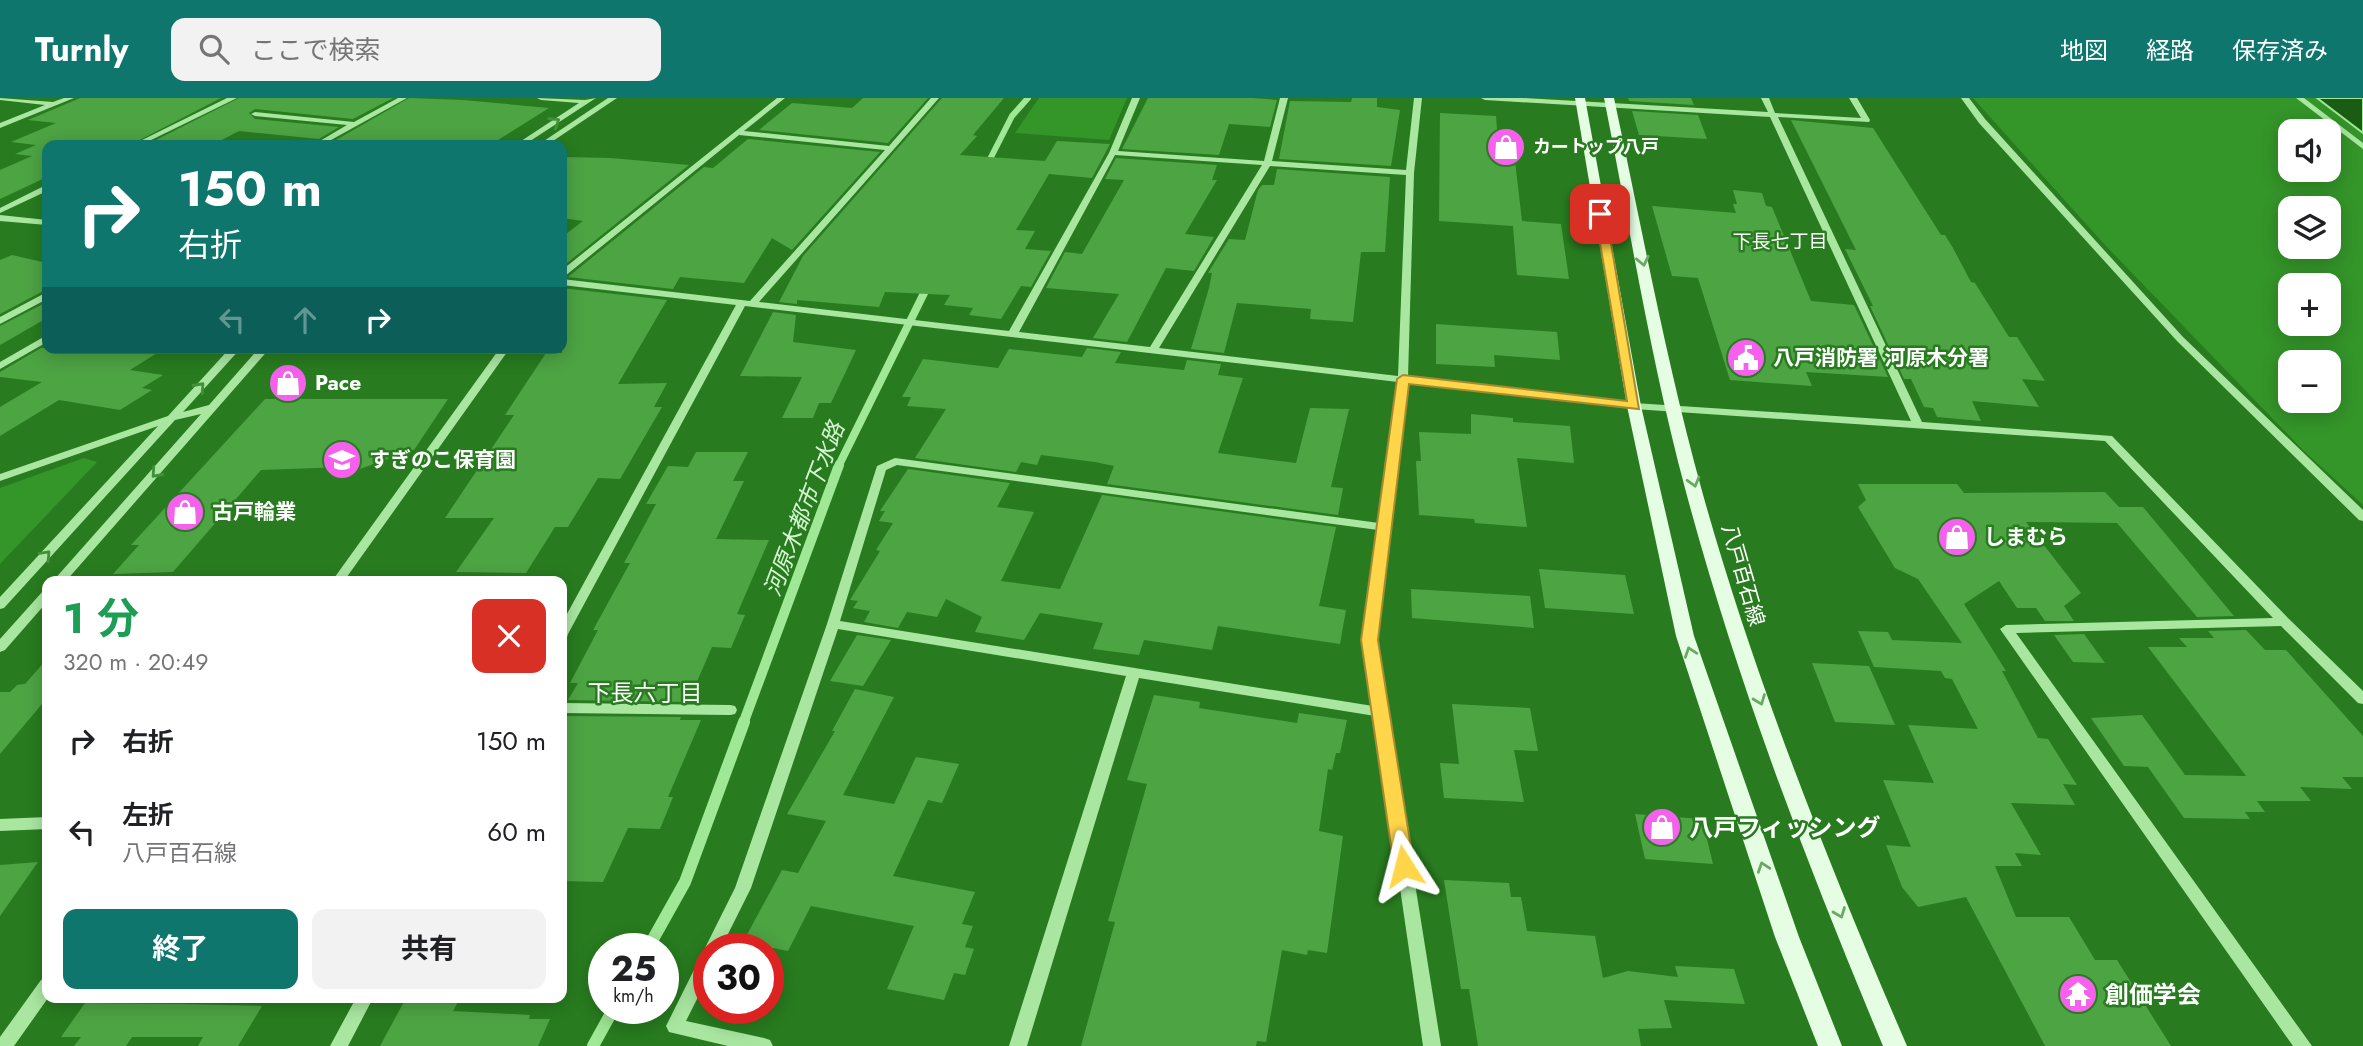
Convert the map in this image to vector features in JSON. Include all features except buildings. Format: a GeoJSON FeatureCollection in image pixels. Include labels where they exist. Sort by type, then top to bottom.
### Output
{"type":"FeatureCollection","features":[{"type":"Feature","properties":{"kind":"main road"},"geometry":{"type":"LineString","coordinates":[[1581,101],[1634,406],[1685,636],[1787,937],[1830,1046]]}},
{"type":"Feature","properties":{"kind":"main road","name":"八戸百石線"},"geometry":{"type":"LineString","coordinates":[[1610,102],[1673,409],[1740,649],[1856,957],[1895,1046]]}},
{"type":"Feature","properties":{"kind":"street"},"geometry":{"type":"LineString","coordinates":[[1,98],[55,104]]}},
{"type":"Feature","properties":{"kind":"street"},"geometry":{"type":"LineString","coordinates":[[0,126],[70,98]]}},
{"type":"Feature","properties":{"kind":"street"},"geometry":{"type":"LineString","coordinates":[[146,140],[233,98]]}},
{"type":"Feature","properties":{"kind":"street"},"geometry":{"type":"LineString","coordinates":[[326,140],[403,98]]}},
{"type":"Feature","properties":{"kind":"street"},"geometry":{"type":"LineString","coordinates":[[541,98],[588,100],[605,104]]}},
{"type":"Feature","properties":{"kind":"street"},"geometry":{"type":"LineString","coordinates":[[550,140],[613,98]]}},
{"type":"Feature","properties":{"kind":"street"},"geometry":{"type":"LineString","coordinates":[[567,270],[781,98]]}},
{"type":"Feature","properties":{"kind":"street"},"geometry":{"type":"LineString","coordinates":[[567,625],[747,304],[935,98]]}},
{"type":"Feature","properties":{"kind":"street"},"geometry":{"type":"LineString","coordinates":[[1012,335],[1113,153],[1136,98]]}},
{"type":"Feature","properties":{"kind":"street"},"geometry":{"type":"LineString","coordinates":[[1152,351],[1267,164],[1284,98]]}},
{"type":"Feature","properties":{"kind":"street"},"geometry":{"type":"LineString","coordinates":[[1418,98],[1410,173],[1403,379],[1370,640],[1432,1046]]}},
{"type":"Feature","properties":{"kind":"street"},"geometry":{"type":"LineString","coordinates":[[1485,98],[1610,102],[1866,120],[1853,98]]}},
{"type":"Feature","properties":{"kind":"street"},"geometry":{"type":"LineString","coordinates":[[1765,98],[1918,426]]}},
{"type":"Feature","properties":{"kind":"street"},"geometry":{"type":"LineString","coordinates":[[1965,98],[1982,121],[2180,339],[2363,517]]}},
{"type":"Feature","properties":{"kind":"street"},"geometry":{"type":"LineString","coordinates":[[2300,98],[2363,147]]}},
{"type":"Feature","properties":{"kind":"street"},"geometry":{"type":"LineString","coordinates":[[527,140],[588,100]]}},
{"type":"Feature","properties":{"kind":"street"},"geometry":{"type":"LineString","coordinates":[[255,114],[356,124]]}},
{"type":"Feature","properties":{"kind":"street"},"geometry":{"type":"LineString","coordinates":[[739,132],[890,148]]}},
{"type":"Feature","properties":{"kind":"street"},"geometry":{"type":"LineString","coordinates":[[1113,153],[1410,173]]}},
{"type":"Feature","properties":{"kind":"street"},"geometry":{"type":"LineString","coordinates":[[0,211],[42,190]]}},
{"type":"Feature","properties":{"kind":"street"},"geometry":{"type":"LineString","coordinates":[[0,218],[42,222]]}},
{"type":"Feature","properties":{"kind":"street"},"geometry":{"type":"LineString","coordinates":[[567,283],[1634,406],[2108,438],[2284,622],[2363,699]]}},
{"type":"Feature","properties":{"kind":"street"},"geometry":{"type":"LineString","coordinates":[[0,321],[42,298]]}},
{"type":"Feature","properties":{"kind":"street"},"geometry":{"type":"LineString","coordinates":[[0,366],[42,341]]}},
{"type":"Feature","properties":{"kind":"street"},"geometry":{"type":"LineString","coordinates":[[0,605],[231,354]]}},
{"type":"Feature","properties":{"kind":"street"},"geometry":{"type":"LineString","coordinates":[[63,576],[260,354]]}},
{"type":"Feature","properties":{"kind":"street"},"geometry":{"type":"LineString","coordinates":[[342,576],[501,354]]}},
{"type":"Feature","properties":{"kind":"street"},"geometry":{"type":"LineString","coordinates":[[0,478],[172,418],[214,407]]}},
{"type":"Feature","properties":{"kind":"street"},"geometry":{"type":"LineString","coordinates":[[720,933],[743,888],[832,624],[881,468],[895,461],[1384,527]]}},
{"type":"Feature","properties":{"kind":"street"},"geometry":{"type":"LineString","coordinates":[[0,647],[42,600]]}},
{"type":"Feature","properties":{"kind":"street"},"geometry":{"type":"LineString","coordinates":[[2284,622],[2006,629],[2303,1046]]}},
{"type":"Feature","properties":{"kind":"street"},"geometry":{"type":"LineString","coordinates":[[832,624],[1380,712]]}},
{"type":"Feature","properties":{"kind":"street"},"geometry":{"type":"LineString","coordinates":[[1018,1046],[1134,672]]}},
{"type":"Feature","properties":{"kind":"street"},"geometry":{"type":"LineString","coordinates":[[567,708],[730,710]]}},
{"type":"Feature","properties":{"kind":"street"},"geometry":{"type":"LineString","coordinates":[[0,825],[42,823]]}},
{"type":"Feature","properties":{"kind":"street"},"geometry":{"type":"LineString","coordinates":[[693,989],[675,1026],[764,1046]]}},
{"type":"Feature","properties":{"kind":"street"},"geometry":{"type":"LineString","coordinates":[[4,1046],[42,992]]}},
{"type":"Feature","properties":{"kind":"street"},"geometry":{"type":"LineString","coordinates":[[339,1046],[362,1003]]}},
{"type":"Feature","properties":{"kind":"shaded area"},"geometry":{"type":"Polygon","coordinates":[[[1039,98],[1127,98],[1109,140],[1015,133],[1039,98]]]}},
{"type":"Feature","properties":{"kind":"shaded area"},"geometry":{"type":"Polygon","coordinates":[[[1973,98],[2317,98],[2363,133],[2363,505],[2305,452],[2105,245],[1973,98]]]}},
{"type":"Feature","properties":{"kind":"shaded area"},"geometry":{"type":"Polygon","coordinates":[[[2317,98],[2363,98],[2363,133],[2317,98]]]}},
{"type":"Feature","properties":{"kind":"shaded area"},"geometry":{"type":"Polygon","coordinates":[[[84,458],[97,462],[0,564],[0,488],[84,458]]]}},
{"type":"Feature","properties":{"kind":"waterway","name":"河原木都市下水路"},"geometry":{"type":"LineString","coordinates":[[985,169],[1012,116],[1028,98]]}},
{"type":"Feature","properties":{"kind":"waterway","name":"河原木都市下水路"},"geometry":{"type":"LineString","coordinates":[[838,467],[929,283]]}},
{"type":"Feature","properties":{"kind":"waterway","name":"河原木都市下水路"},"geometry":{"type":"LineString","coordinates":[[743,724],[839,465]]}},
{"type":"Feature","properties":{"kind":"waterway","name":"河原木都市下水路"},"geometry":{"type":"LineString","coordinates":[[656,933],[685,882],[744,722]]}},
{"type":"Feature","properties":{"kind":"waterway","name":"河原木都市下水路"},"geometry":{"type":"LineString","coordinates":[[593,1046],[605,1024]]}},
{"type":"Feature","properties":{"kind":"place","name":"カートップ八戸"},"geometry":{"type":"Point","coordinates":[1506,147]}},
{"type":"Feature","properties":{"kind":"place","name":"八戸消防署 河原木分署"},"geometry":{"type":"Point","coordinates":[1746,358]}},
{"type":"Feature","properties":{"kind":"place","name":"Pace"},"geometry":{"type":"Point","coordinates":[288,383]}},
{"type":"Feature","properties":{"kind":"place","name":"すぎのこ保育園"},"geometry":{"type":"Point","coordinates":[342,460]}},
{"type":"Feature","properties":{"kind":"place","name":"古戸輪業"},"geometry":{"type":"Point","coordinates":[185,512]}},
{"type":"Feature","properties":{"kind":"place","name":"しまむら"},"geometry":{"type":"Point","coordinates":[1957,537]}},
{"type":"Feature","properties":{"kind":"place","name":"八戸フィッシング"},"geometry":{"type":"Point","coordinates":[1662,827]}},
{"type":"Feature","properties":{"kind":"place","name":"創価学会"},"geometry":{"type":"Point","coordinates":[2078,994]}},
{"type":"Feature","properties":{"kind":"district","name":"下長七丁目"},"geometry":{"type":"Point","coordinates":[1780,241]}},
{"type":"Feature","properties":{"kind":"district","name":"下長六丁目"},"geometry":{"type":"Point","coordinates":[645,693]}},
{"type":"Feature","properties":{"kind":"route"},"geometry":{"type":"LineString","coordinates":[[1404,866],[1370,640],[1403,379],[1634,406],[1600,214]]}}]}
